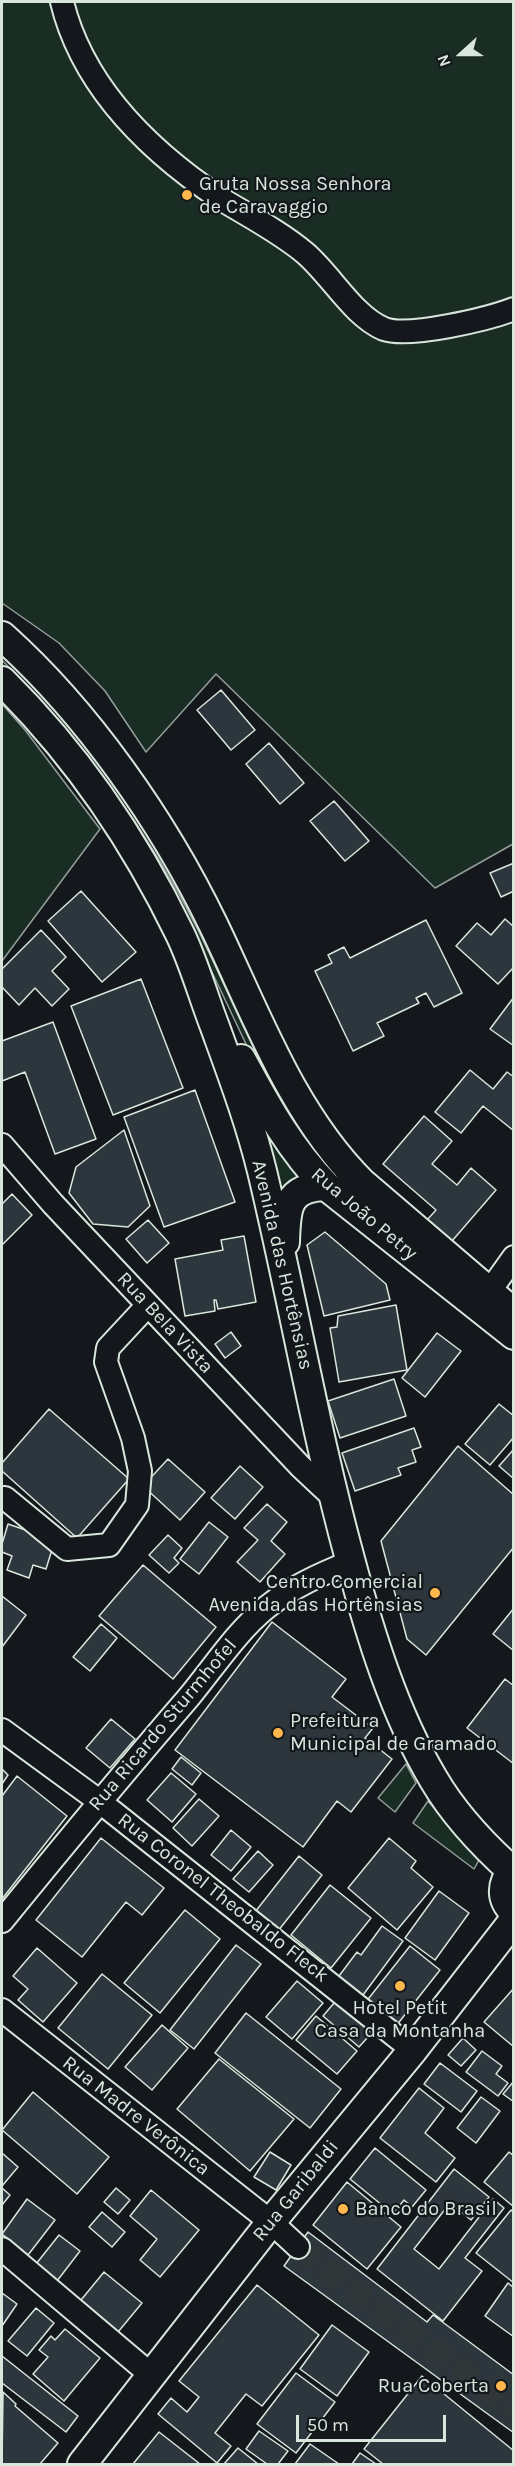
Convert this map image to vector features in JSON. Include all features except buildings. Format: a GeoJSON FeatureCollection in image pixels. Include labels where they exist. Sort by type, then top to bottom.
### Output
{"type":"FeatureCollection","features":[{"type":"Feature","properties":{"kind":"main road","name":"Rua João Petry"},"geometry":{"type":"LineString","coordinates":[[2,636],[69,705],[144,804],[175,852],[207,912],[255,1014],[322,1138],[340,1161],[362,1183],[513,1313]]}},
{"type":"Feature","properties":{"kind":"main road","name":"Avenida das Hortênsias"},"geometry":{"type":"LineString","coordinates":[[2,681],[59,744],[105,805],[143,866],[181,936],[241,1101],[261,1168],[333,1497],[383,1665],[414,1743],[437,1784],[485,1846],[513,1870]]}},
{"type":"Feature","properties":{"kind":"main road","name":"Rua João Petry"},"geometry":{"type":"LineString","coordinates":[[181,936],[241,1058],[273,1116],[303,1162],[326,1186],[513,1335]]}},
{"type":"Feature","properties":{"kind":"main road"},"geometry":{"type":"LineString","coordinates":[[284,1274],[286,1215],[289,1205],[302,1189],[326,1186]]}},
{"type":"Feature","properties":{"kind":"main road"},"geometry":{"type":"LineString","coordinates":[[513,1870],[505,1881],[503,1894],[507,1906],[513,1912]]}},
{"type":"Feature","properties":{"kind":"main road","name":"Rua Garibaldi"},"geometry":{"type":"LineString","coordinates":[[82,2464],[150,2374],[412,2050],[513,1920]]}},
{"type":"Feature","properties":{"kind":"street"},"geometry":{"type":"LineString","coordinates":[[62,2],[67,22],[86,65],[119,112],[162,156],[191,178],[303,251],[361,312],[384,329],[400,331],[428,328],[460,323],[513,309]]}},
{"type":"Feature","properties":{"kind":"street","name":"Rua Bela Vista"},"geometry":{"type":"LineString","coordinates":[[2,1145],[53,1204],[301,1467],[333,1497]]}},
{"type":"Feature","properties":{"kind":"street"},"geometry":{"type":"LineString","coordinates":[[489,1292],[513,1257]]}},
{"type":"Feature","properties":{"kind":"street"},"geometry":{"type":"LineString","coordinates":[[2,1498],[5,1498],[66,1549],[109,1545],[137,1505],[140,1471],[133,1438],[110,1378],[106,1362],[108,1348],[148,1305]]}},
{"type":"Feature","properties":{"kind":"street","name":"Rua Ricardo Sturmhofel"},"geometry":{"type":"LineString","coordinates":[[2,1921],[237,1636],[265,1609],[306,1581],[351,1562]]}},
{"type":"Feature","properties":{"kind":"street","name":"Rua Coronel Theobaldo Fleck"},"geometry":{"type":"LineString","coordinates":[[2,1730],[99,1801],[412,2050]]}},
{"type":"Feature","properties":{"kind":"street","name":"Rua Madre Verônica"},"geometry":{"type":"LineString","coordinates":[[2,2010],[271,2222]]}},
{"type":"Feature","properties":{"kind":"street"},"geometry":{"type":"LineString","coordinates":[[271,2222],[298,2247]]}},
{"type":"Feature","properties":{"kind":"street"},"geometry":{"type":"LineString","coordinates":[[2,2249],[150,2374]]}},
{"type":"Feature","properties":{"kind":"green space"},"geometry":{"type":"Polygon","coordinates":[[[2,2],[513,2],[513,844],[435,888],[216,674],[146,752],[105,691],[59,643],[2,603],[2,2]]]}},
{"type":"Feature","properties":{"kind":"green space"},"geometry":{"type":"Polygon","coordinates":[[[2,660],[58,721],[135,821],[198,930],[255,1052],[306,1138],[327,1164],[324,1168],[263,1080],[193,932],[2,667],[2,660]]]}},
{"type":"Feature","properties":{"kind":"green space"},"geometry":{"type":"Polygon","coordinates":[[[2,704],[25,730],[100,829],[2,961],[2,704]]]}},
{"type":"Feature","properties":{"kind":"green space"},"geometry":{"type":"Polygon","coordinates":[[[251,1104],[301,1181],[280,1201],[251,1104]]]}},
{"type":"Feature","properties":{"kind":"green space"},"geometry":{"type":"Polygon","coordinates":[[[406,1764],[416,1783],[395,1812],[378,1798],[406,1764]]]}},
{"type":"Feature","properties":{"kind":"green space"},"geometry":{"type":"Polygon","coordinates":[[[428,1801],[479,1860],[474,1869],[413,1823],[428,1801]]]}},
{"type":"Feature","properties":{"kind":"tunnel"},"geometry":{"type":"LineString","coordinates":[[298,2247],[514,2410]]}},
{"type":"Feature","properties":{"kind":"place","name":"Gruta Nossa Senhora de Caravaggio"},"geometry":{"type":"Point","coordinates":[187,195]}},
{"type":"Feature","properties":{"kind":"place","name":"Centro Comercial Avenida das Hortênsias"},"geometry":{"type":"Point","coordinates":[435,1593]}},
{"type":"Feature","properties":{"kind":"place","name":"Prefeitura Municipal de Gramado"},"geometry":{"type":"Point","coordinates":[278,1733]}},
{"type":"Feature","properties":{"kind":"place","name":"Hotel Petit Casa da Montanha"},"geometry":{"type":"Point","coordinates":[400,1986]}},
{"type":"Feature","properties":{"kind":"place","name":"Banco do Brasil"},"geometry":{"type":"Point","coordinates":[343,2209]}},
{"type":"Feature","properties":{"kind":"place","name":"Rua Coberta"},"geometry":{"type":"Point","coordinates":[501,2386]}}]}
